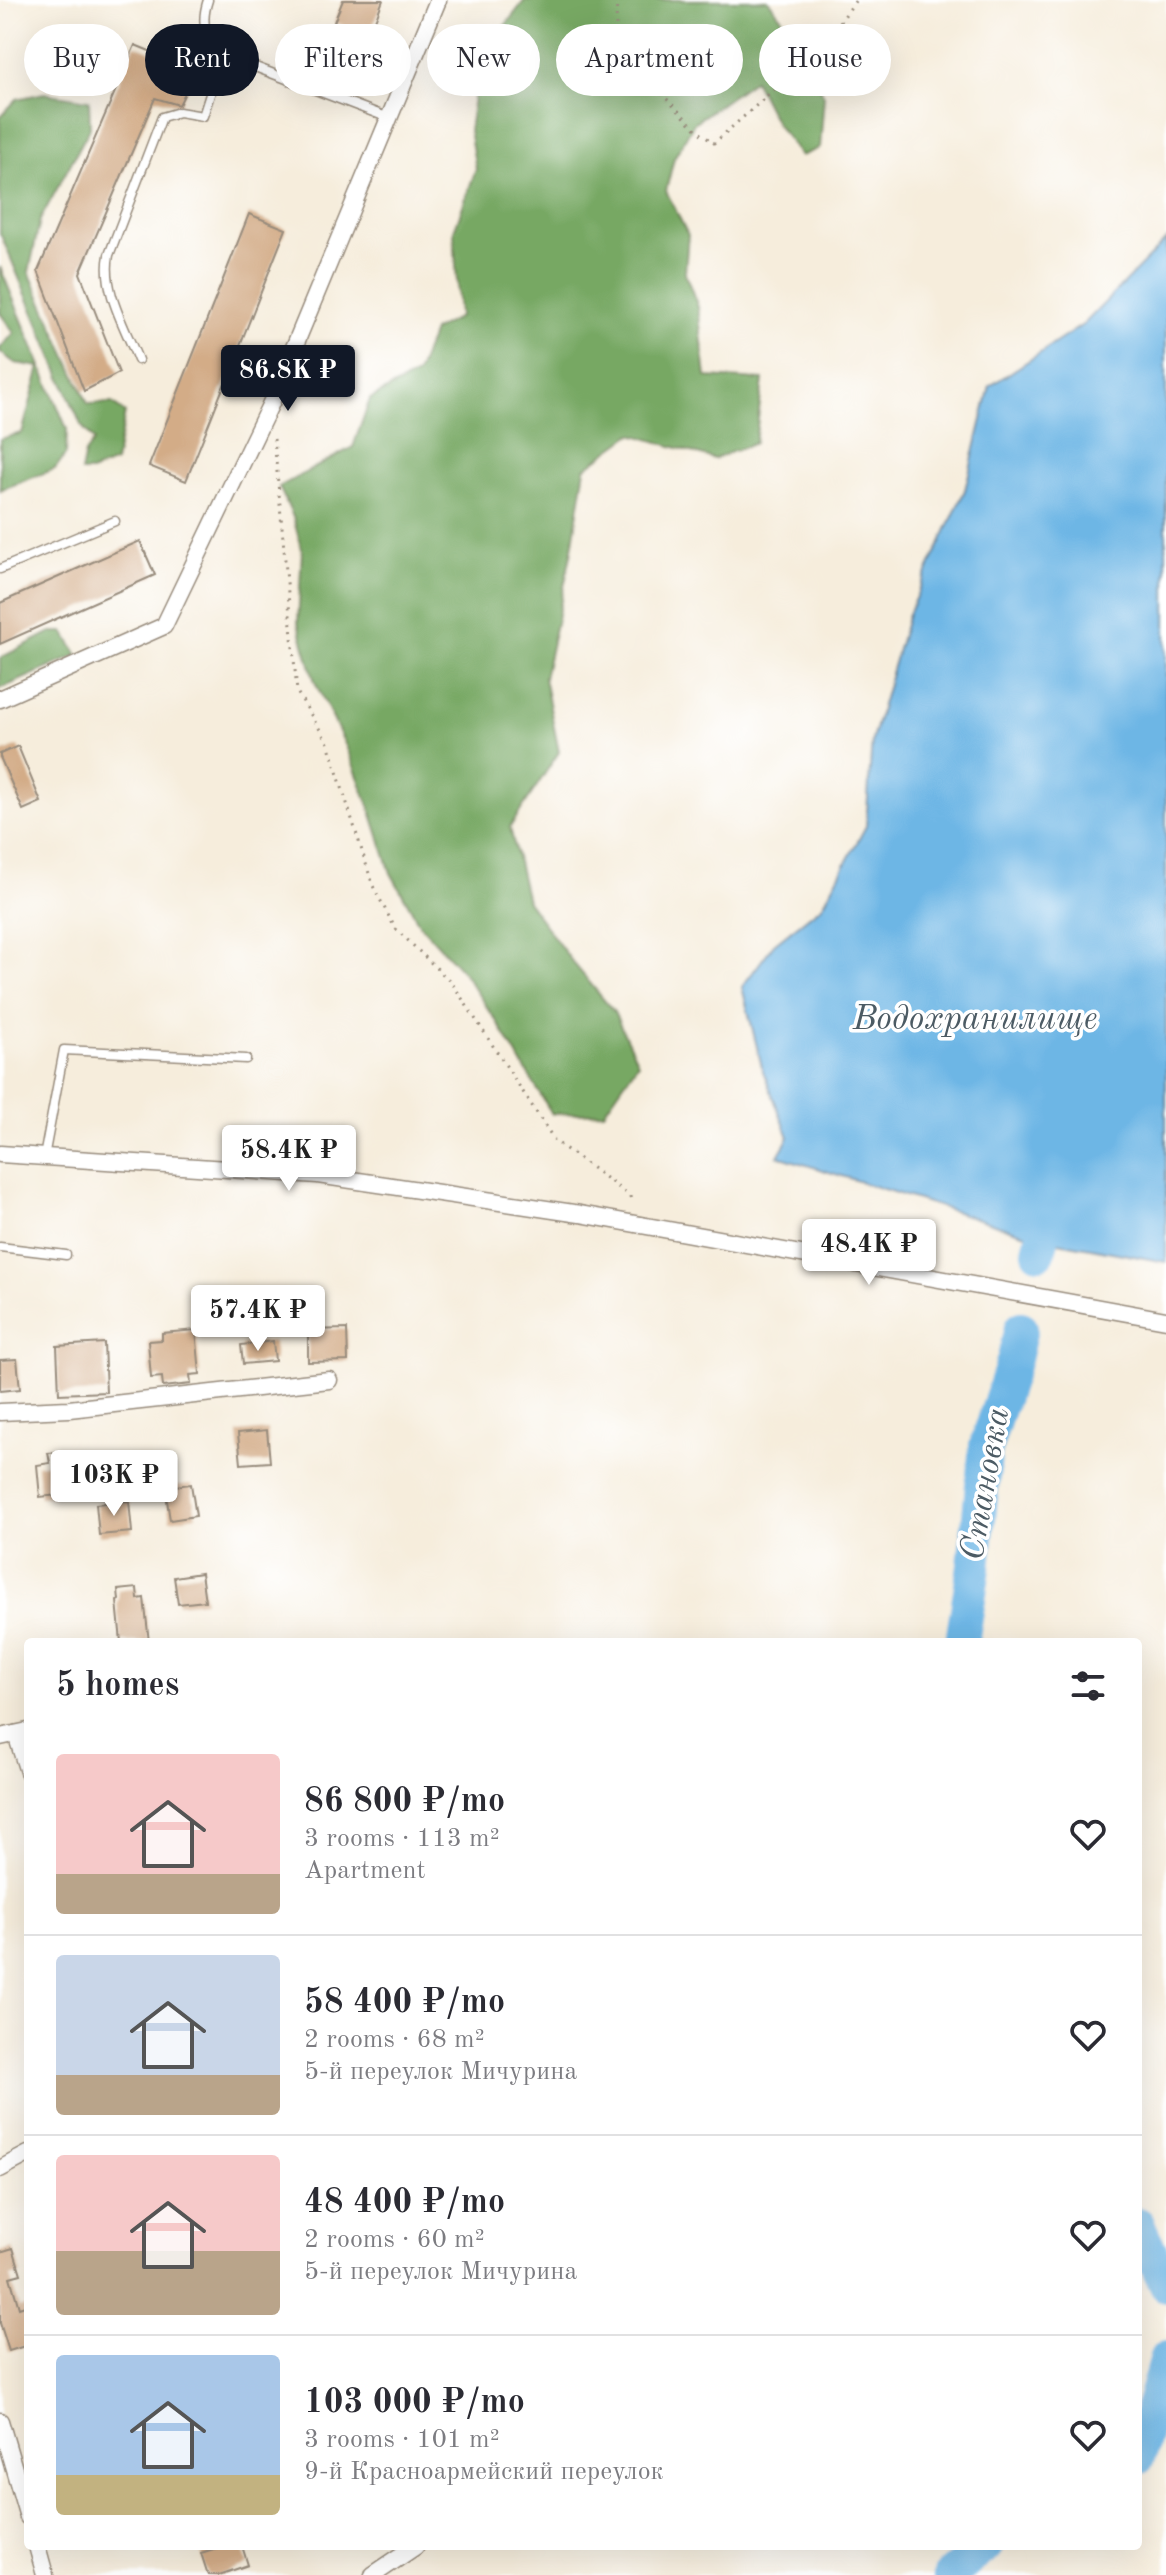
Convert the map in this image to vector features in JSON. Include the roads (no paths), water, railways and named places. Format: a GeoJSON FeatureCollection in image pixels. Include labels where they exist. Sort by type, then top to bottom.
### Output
{"type":"FeatureCollection","features":[{"type":"Feature","properties":{"kind":"street"},"geometry":{"type":"LineString","coordinates":[[0,699],[164,626],[271,403],[438,0]]}},
{"type":"Feature","properties":{"kind":"street"},"geometry":{"type":"LineString","coordinates":[[0,1154],[318,1175],[632,1224],[1166,1320]]}},
{"type":"Feature","properties":{"kind":"street"},"geometry":{"type":"LineString","coordinates":[[0,1412],[69,1409],[329,1380]]}},
{"type":"Feature","properties":{"kind":"street"},"geometry":{"type":"LineString","coordinates":[[15,1734],[24,1760]]}},
{"type":"Feature","properties":{"kind":"street"},"geometry":{"type":"LineString","coordinates":[[0,2169],[24,2156]]}},
{"type":"Feature","properties":{"kind":"street"},"geometry":{"type":"LineString","coordinates":[[0,2421],[24,2503]]}},
{"type":"Feature","properties":{"kind":"street"},"geometry":{"type":"LineString","coordinates":[[38,2550],[45,2575]]}},
{"type":"Feature","properties":{"kind":"street"},"geometry":{"type":"LineString","coordinates":[[373,2575],[410,2550]]}},
{"type":"Feature","properties":{"kind":"lane"},"geometry":{"type":"LineString","coordinates":[[203,24],[208,0]]}},
{"type":"Feature","properties":{"kind":"lane"},"geometry":{"type":"LineString","coordinates":[[259,69],[389,118]]}},
{"type":"Feature","properties":{"kind":"lane"},"geometry":{"type":"LineString","coordinates":[[138,360],[108,285],[106,271],[109,255],[162,117],[179,112],[203,116],[209,96]]}},
{"type":"Feature","properties":{"kind":"lane"},"geometry":{"type":"LineString","coordinates":[[0,569],[115,521]]}},
{"type":"Feature","properties":{"kind":"lane"},"geometry":{"type":"LineString","coordinates":[[44,1157],[64,1050],[246,1059]]}},
{"type":"Feature","properties":{"kind":"lane"},"geometry":{"type":"LineString","coordinates":[[0,1247],[66,1255]]}},
{"type":"Feature","properties":{"kind":"water","name":"Водохранилище"},"geometry":{"type":"Polygon","coordinates":[[[1166,240],[1166,1262],[1042,1239],[778,1156],[789,1137],[763,1071],[742,987],[774,944],[823,905],[866,826],[872,740],[908,614],[965,490],[990,386],[1084,324],[1166,240]]]}},
{"type":"Feature","properties":{"kind":"waterway","name":"Становка"},"geometry":{"type":"LineString","coordinates":[[1039,1252],[1042,1239]]}},
{"type":"Feature","properties":{"kind":"waterway","name":"Становка"},"geometry":{"type":"LineString","coordinates":[[963,1638],[974,1567],[986,1446],[1021,1328]]}},
{"type":"Feature","properties":{"kind":"waterway","name":"Становка"},"geometry":{"type":"LineString","coordinates":[[1142,2233],[1166,2285]]}},
{"type":"Feature","properties":{"kind":"waterway","name":"Становка"},"geometry":{"type":"LineString","coordinates":[[1142,2444],[1166,2358]]}},
{"type":"Feature","properties":{"kind":"waterway","name":"Становка"},"geometry":{"type":"LineString","coordinates":[[950,2575],[981,2550]]}}]}
